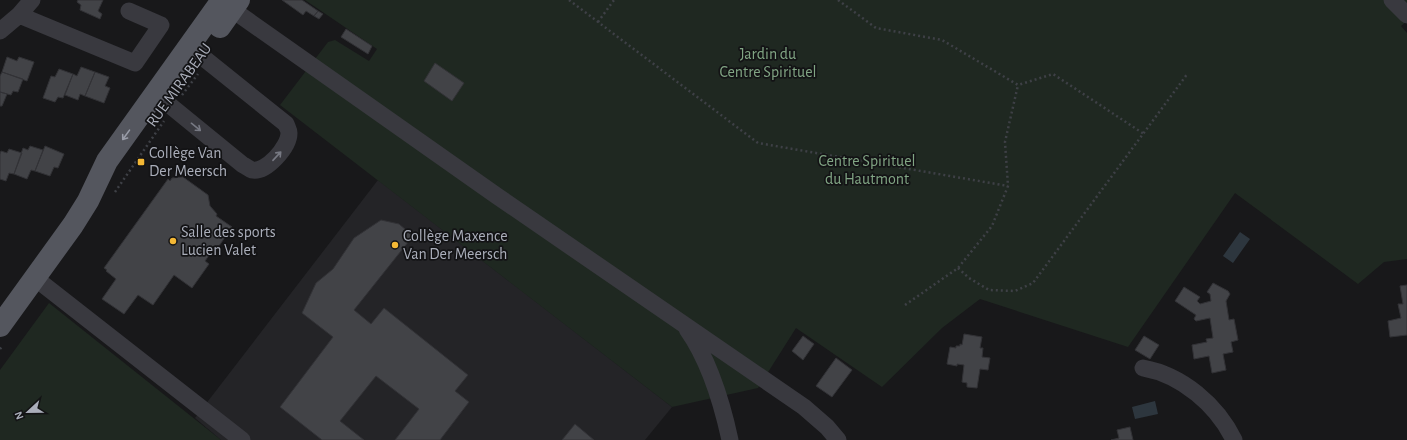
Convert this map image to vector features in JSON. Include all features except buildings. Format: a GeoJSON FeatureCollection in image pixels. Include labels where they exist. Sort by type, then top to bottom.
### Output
{"type":"FeatureCollection","features":[{"type":"Feature","properties":{"kind":"main road","name":"RUE MIRABEAU"},"geometry":{"type":"LineString","coordinates":[[0,326],[74,225],[107,186],[161,98],[229,3]]}},
{"type":"Feature","properties":{"kind":"street"},"geometry":{"type":"LineString","coordinates":[[0,31],[32,0]]}},
{"type":"Feature","properties":{"kind":"street"},"geometry":{"type":"LineString","coordinates":[[1392,0],[1407,15]]}},
{"type":"Feature","properties":{"kind":"street"},"geometry":{"type":"LineString","coordinates":[[229,3],[497,196],[804,408],[827,427],[838,440]]}},
{"type":"Feature","properties":{"kind":"street"},"geometry":{"type":"LineString","coordinates":[[19,14],[135,63],[161,25],[129,11]]}},
{"type":"Feature","properties":{"kind":"street"},"geometry":{"type":"LineString","coordinates":[[161,98],[243,165],[252,170],[266,166],[280,153],[288,138],[289,131],[286,124],[195,51]]}},
{"type":"Feature","properties":{"kind":"street"},"geometry":{"type":"LineString","coordinates":[[35,278],[242,440]]}},
{"type":"Feature","properties":{"kind":"street"},"geometry":{"type":"LineString","coordinates":[[683,324],[695,342],[709,372],[724,415],[730,440]]}},
{"type":"Feature","properties":{"kind":"street"},"geometry":{"type":"LineString","coordinates":[[1143,368],[1156,370],[1178,380],[1205,401],[1223,420],[1234,440]]}},
{"type":"Feature","properties":{"kind":"path"},"geometry":{"type":"LineString","coordinates":[[569,0],[758,143],[1008,186]]}},
{"type":"Feature","properties":{"kind":"path"},"geometry":{"type":"LineString","coordinates":[[598,22],[614,0]]}},
{"type":"Feature","properties":{"kind":"path"},"geometry":{"type":"LineString","coordinates":[[838,0],[876,28],[942,40],[1018,85],[1053,74],[1144,134]]}},
{"type":"Feature","properties":{"kind":"path"},"geometry":{"type":"LineString","coordinates":[[958,268],[969,278],[989,290],[1015,291],[1033,283],[1188,73]]}},
{"type":"Feature","properties":{"kind":"path"},"geometry":{"type":"LineString","coordinates":[[905,305],[958,268],[992,226],[1008,186],[1005,142],[1018,85]]}},
{"type":"Feature","properties":{"kind":"shaded area","name":"Collège Maxence Van Der Meersch"},"geometry":{"type":"Polygon","coordinates":[[[378,180],[672,407],[645,440],[221,440],[195,418],[378,180]]]}},
{"type":"Feature","properties":{"kind":"shaded area"},"geometry":{"type":"Polygon","coordinates":[[[1240,232],[1250,239],[1233,263],[1223,256],[1240,232]]]}},
{"type":"Feature","properties":{"kind":"shaded area"},"geometry":{"type":"Polygon","coordinates":[[[1155,401],[1158,414],[1135,419],[1132,407],[1155,401]]]}},
{"type":"Feature","properties":{"kind":"green space","name":"Centre Spirituel du Hautmont"},"geometry":{"type":"Polygon","coordinates":[[[305,0],[1407,0],[1407,21],[1401,26],[1407,33],[1407,259],[1384,262],[1358,284],[1235,193],[1128,347],[980,299],[942,328],[882,387],[796,328],[758,388],[672,407],[280,105],[328,42],[335,40],[369,61],[377,49],[305,0]]]}},
{"type":"Feature","properties":{"kind":"green space"},"geometry":{"type":"Polygon","coordinates":[[[49,303],[221,440],[0,440],[0,370],[49,303]]]}},
{"type":"Feature","properties":{"kind":"place","name":"Collège Van Der Meersch"},"geometry":{"type":"Point","coordinates":[141,162]}},
{"type":"Feature","properties":{"kind":"place","name":"Salle des sports Lucien Valet"},"geometry":{"type":"Point","coordinates":[173,241]}},
{"type":"Feature","properties":{"kind":"place","name":"Collège Maxence Van Der Meersch"},"geometry":{"type":"Point","coordinates":[395,245]}},
{"type":"Feature","properties":{"kind":"park label","name":"Jardin du Centre Spirituel"},"geometry":{"type":"Point","coordinates":[768,63]}}]}
